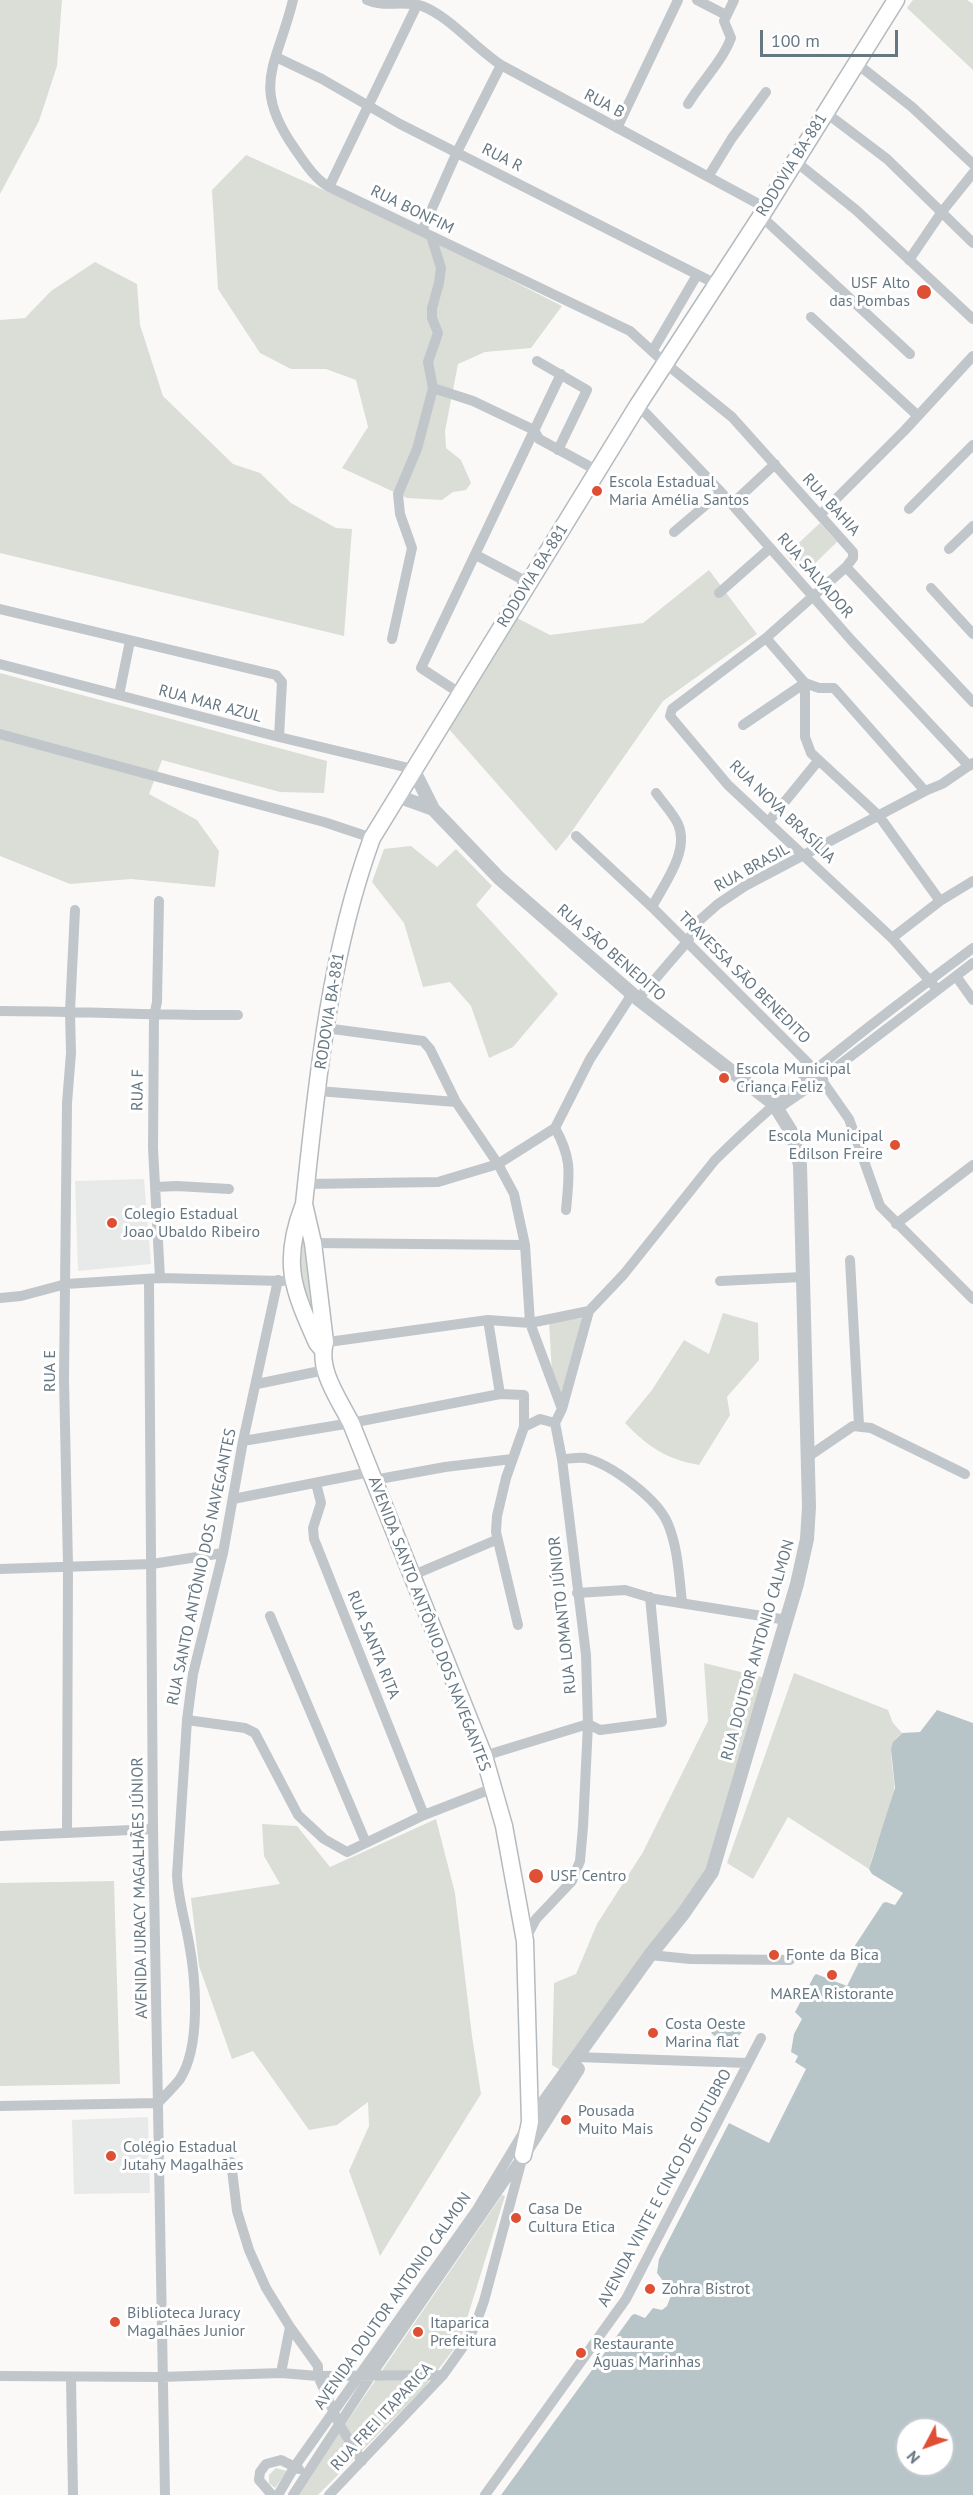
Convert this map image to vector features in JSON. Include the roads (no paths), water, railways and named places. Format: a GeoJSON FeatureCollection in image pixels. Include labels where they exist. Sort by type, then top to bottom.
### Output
{"type":"FeatureCollection","features":[{"type":"Feature","properties":{"kind":"main road","name":"RODOVIA BA-881"},"geometry":{"type":"LineString","coordinates":[[304,1204],[325,1028],[348,916],[372,838],[638,405],[764,212],[896,0]]}},
{"type":"Feature","properties":{"kind":"main road","name":"AVENIDA SANTO ANTÔNIO DOS NAVEGANTES"},"geometry":{"type":"LineString","coordinates":[[304,1204],[313,1244],[325,1370],[351,1423],[484,1756],[491,1789],[504,1826],[525,1941],[530,2122],[523,2155]]}},
{"type":"Feature","properties":{"kind":"main road"},"geometry":{"type":"LineString","coordinates":[[285,1281],[297,1224],[304,1204]]}},
{"type":"Feature","properties":{"kind":"main road","name":"AVENIDA SANTO ANTÔNIO DOS NAVEGANTES"},"geometry":{"type":"LineString","coordinates":[[285,1281],[322,1345]]}},
{"type":"Feature","properties":{"kind":"street","name":"RUA BONFIM"},"geometry":{"type":"LineString","coordinates":[[293,0],[269,80],[273,112],[282,130],[319,180],[329,187],[630,331],[665,363]]}},
{"type":"Feature","properties":{"kind":"street"},"geometry":{"type":"LineString","coordinates":[[367,0],[417,4],[437,12]]}},
{"type":"Feature","properties":{"kind":"street"},"geometry":{"type":"LineString","coordinates":[[435,0],[437,12]]}},
{"type":"Feature","properties":{"kind":"street"},"geometry":{"type":"LineString","coordinates":[[617,128],[678,0]]}},
{"type":"Feature","properties":{"kind":"street"},"geometry":{"type":"LineString","coordinates":[[697,0],[726,15]]}},
{"type":"Feature","properties":{"kind":"street"},"geometry":{"type":"LineString","coordinates":[[688,104],[728,47],[731,38],[724,21],[734,0]]}},
{"type":"Feature","properties":{"kind":"street"},"geometry":{"type":"LineString","coordinates":[[329,187],[417,4]]}},
{"type":"Feature","properties":{"kind":"street","name":"RUA B"},"geometry":{"type":"LineString","coordinates":[[437,12],[469,42],[501,65],[708,177],[764,212],[910,354]]}},
{"type":"Feature","properties":{"kind":"street","name":"RUA R"},"geometry":{"type":"LineString","coordinates":[[276,57],[716,285]]}},
{"type":"Feature","properties":{"kind":"street"},"geometry":{"type":"LineString","coordinates":[[856,63],[912,107],[973,164]]}},
{"type":"Feature","properties":{"kind":"street"},"geometry":{"type":"LineString","coordinates":[[392,639],[412,548],[400,514],[398,494],[417,449],[433,388],[428,362],[438,333],[432,318],[432,308],[441,273],[439,260],[426,233],[457,152],[501,65]]}},
{"type":"Feature","properties":{"kind":"street"},"geometry":{"type":"LineString","coordinates":[[708,177],[732,138],[766,92]]}},
{"type":"Feature","properties":{"kind":"street"},"geometry":{"type":"LineString","coordinates":[[825,112],[887,159],[973,243]]}},
{"type":"Feature","properties":{"kind":"street"},"geometry":{"type":"LineString","coordinates":[[795,161],[856,210],[973,320]]}},
{"type":"Feature","properties":{"kind":"street"},"geometry":{"type":"LineString","coordinates":[[909,260],[941,213],[973,173]]}},
{"type":"Feature","properties":{"kind":"street"},"geometry":{"type":"LineString","coordinates":[[653,351],[697,275]]}},
{"type":"Feature","properties":{"kind":"street"},"geometry":{"type":"LineString","coordinates":[[811,316],[918,416]]}},
{"type":"Feature","properties":{"kind":"street"},"geometry":{"type":"LineString","coordinates":[[820,515],[918,416],[973,356]]}},
{"type":"Feature","properties":{"kind":"street"},"geometry":{"type":"LineString","coordinates":[[537,361],[587,389],[558,450]]}},
{"type":"Feature","properties":{"kind":"street","name":"RUA BAHIA"},"geometry":{"type":"LineString","coordinates":[[665,363],[732,417],[775,464],[853,552],[853,558],[846,567]]}},
{"type":"Feature","properties":{"kind":"street"},"geometry":{"type":"LineString","coordinates":[[461,694],[421,668],[561,374]]}},
{"type":"Feature","properties":{"kind":"street"},"geometry":{"type":"LineString","coordinates":[[433,388],[473,401],[534,430],[538,439],[598,471]]}},
{"type":"Feature","properties":{"kind":"street","name":"RUA SALVADOR"},"geometry":{"type":"LineString","coordinates":[[638,405],[732,504],[812,597],[971,765]]}},
{"type":"Feature","properties":{"kind":"street"},"geometry":{"type":"LineString","coordinates":[[909,509],[973,445]]}},
{"type":"Feature","properties":{"kind":"street"},"geometry":{"type":"LineString","coordinates":[[732,504],[775,464]]}},
{"type":"Feature","properties":{"kind":"street"},"geometry":{"type":"LineString","coordinates":[[674,532],[721,492]]}},
{"type":"Feature","properties":{"kind":"street"},"geometry":{"type":"LineString","coordinates":[[949,549],[973,526]]}},
{"type":"Feature","properties":{"kind":"street"},"geometry":{"type":"LineString","coordinates":[[719,593],[770,548]]}},
{"type":"Feature","properties":{"kind":"street"},"geometry":{"type":"LineString","coordinates":[[476,555],[529,583]]}},
{"type":"Feature","properties":{"kind":"street"},"geometry":{"type":"LineString","coordinates":[[846,567],[973,702]]}},
{"type":"Feature","properties":{"kind":"street","name":"RUA NOVA BRASÍLIA"},"geometry":{"type":"LineString","coordinates":[[846,567],[766,638],[672,709],[670,716],[728,785],[806,855],[892,938],[933,985]]}},
{"type":"Feature","properties":{"kind":"street"},"geometry":{"type":"LineString","coordinates":[[931,588],[973,634]]}},
{"type":"Feature","properties":{"kind":"street"},"geometry":{"type":"LineString","coordinates":[[0,609],[279,677],[282,682],[279,737]]}},
{"type":"Feature","properties":{"kind":"street"},"geometry":{"type":"LineString","coordinates":[[766,638],[805,683],[819,688],[834,688],[925,791]]}},
{"type":"Feature","properties":{"kind":"street"},"geometry":{"type":"LineString","coordinates":[[119,695],[130,641]]}},
{"type":"Feature","properties":{"kind":"street","name":"RUA MAR AZUL"},"geometry":{"type":"LineString","coordinates":[[0,664],[279,737],[413,769]]}},
{"type":"Feature","properties":{"kind":"street"},"geometry":{"type":"LineString","coordinates":[[743,725],[805,683]]}},
{"type":"Feature","properties":{"kind":"street"},"geometry":{"type":"LineString","coordinates":[[805,683],[805,736],[811,753],[879,816],[940,901]]}},
{"type":"Feature","properties":{"kind":"street"},"geometry":{"type":"LineString","coordinates":[[0,734],[324,822],[372,838]]}},
{"type":"Feature","properties":{"kind":"street"},"geometry":{"type":"LineString","coordinates":[[769,821],[818,761]]}},
{"type":"Feature","properties":{"kind":"street","name":"RUA BRASIL"},"geometry":{"type":"LineString","coordinates":[[555,1128],[590,1059],[635,996],[687,942],[701,919],[718,904],[745,886],[942,784],[971,765]]}},
{"type":"Feature","properties":{"kind":"street","name":"RUA SÃO BENEDITO"},"geometry":{"type":"LineString","coordinates":[[413,769],[433,810],[499,878],[635,996],[774,1108]]}},
{"type":"Feature","properties":{"kind":"street"},"geometry":{"type":"LineString","coordinates":[[652,907],[680,852],[681,839],[677,822],[656,793]]}},
{"type":"Feature","properties":{"kind":"street","name":"RUA SÃO BENEDITO"},"geometry":{"type":"LineString","coordinates":[[397,796],[433,810]]}},
{"type":"Feature","properties":{"kind":"street","name":"TRAVESSA SÃO BENEDITO"},"geometry":{"type":"LineString","coordinates":[[576,836],[652,907],[814,1070],[849,1119],[879,1206],[971,1293]]}},
{"type":"Feature","properties":{"kind":"street"},"geometry":{"type":"LineString","coordinates":[[892,938],[940,901],[973,881]]}},
{"type":"Feature","properties":{"kind":"street","name":"RUA F"},"geometry":{"type":"LineString","coordinates":[[155,1279],[154,1016],[157,1002],[159,902]]}},
{"type":"Feature","properties":{"kind":"street","name":"RUA E"},"geometry":{"type":"LineString","coordinates":[[67,1833],[69,1565],[64,1379],[70,1011],[75,910]]}},
{"type":"Feature","properties":{"kind":"street"},"geometry":{"type":"LineString","coordinates":[[774,1108],[821,1079],[933,985],[973,948]]}},
{"type":"Feature","properties":{"kind":"street"},"geometry":{"type":"LineString","coordinates":[[524,1427],[540,1419],[555,1423],[562,1410],[589,1311],[624,1274],[716,1160],[814,1070],[933,985],[956,976],[973,963]]}},
{"type":"Feature","properties":{"kind":"street"},"geometry":{"type":"LineString","coordinates":[[956,976],[973,1000]]}},
{"type":"Feature","properties":{"kind":"street"},"geometry":{"type":"LineString","coordinates":[[0,1011],[70,1011],[154,1016],[238,1015]]}},
{"type":"Feature","properties":{"kind":"street"},"geometry":{"type":"LineString","coordinates":[[325,1028],[423,1041],[430,1049],[456,1102],[498,1164],[514,1194],[521,1217],[525,1245],[530,1323],[562,1410]]}},
{"type":"Feature","properties":{"kind":"street"},"geometry":{"type":"LineString","coordinates":[[318,1091],[456,1102]]}},
{"type":"Feature","properties":{"kind":"street","name":"RUA DOUTOR ANTONIO CALMON"},"geometry":{"type":"LineString","coordinates":[[530,2122],[581,2058],[712,1872],[787,1620],[807,1539],[809,1456],[799,1155],[792,1133],[774,1108]]}},
{"type":"Feature","properties":{"kind":"street"},"geometry":{"type":"LineString","coordinates":[[306,1184],[438,1182],[498,1164],[555,1128],[564,1143],[570,1164],[566,1210]]}},
{"type":"Feature","properties":{"kind":"street"},"geometry":{"type":"LineString","coordinates":[[896,1224],[973,1165]]}},
{"type":"Feature","properties":{"kind":"street"},"geometry":{"type":"LineString","coordinates":[[155,1187],[230,1189]]}},
{"type":"Feature","properties":{"kind":"street"},"geometry":{"type":"LineString","coordinates":[[313,1244],[525,1245]]}},
{"type":"Feature","properties":{"kind":"street"},"geometry":{"type":"LineString","coordinates":[[850,1260],[859,1425]]}},
{"type":"Feature","properties":{"kind":"street"},"geometry":{"type":"LineString","coordinates":[[720,1281],[802,1277]]}},
{"type":"Feature","properties":{"kind":"street"},"geometry":{"type":"LineString","coordinates":[[0,1298],[21,1296],[66,1284],[155,1279],[285,1281]]}},
{"type":"Feature","properties":{"kind":"street","name":"AVENIDA JURACY MAGALHÃES JÚNIOR"},"geometry":{"type":"LineString","coordinates":[[155,1279],[152,1564],[153,1830],[161,2377],[165,2495]]}},
{"type":"Feature","properties":{"kind":"street","name":"RUA SANTO ANTÔNIO DOS NAVEGANTES"},"geometry":{"type":"LineString","coordinates":[[158,2103],[180,2078],[191,2049],[194,2023],[189,1944],[177,1895],[187,1720],[193,1674],[223,1553],[243,1441],[285,1281]]}},
{"type":"Feature","properties":{"kind":"street"},"geometry":{"type":"LineString","coordinates":[[322,1345],[488,1320],[530,1323],[589,1311]]}},
{"type":"Feature","properties":{"kind":"street"},"geometry":{"type":"LineString","coordinates":[[488,1320],[500,1394]]}},
{"type":"Feature","properties":{"kind":"street"},"geometry":{"type":"LineString","coordinates":[[257,1384],[325,1370]]}},
{"type":"Feature","properties":{"kind":"street"},"geometry":{"type":"LineString","coordinates":[[243,1441],[500,1394],[524,1395],[524,1427],[512,1459],[499,1507],[496,1540],[518,1625]]}},
{"type":"Feature","properties":{"kind":"street","name":"RUA LOMANTO JÚNIOR"},"geometry":{"type":"LineString","coordinates":[[525,1941],[536,1919],[572,1881],[580,1861],[588,1724],[586,1655],[562,1459],[555,1423]]}},
{"type":"Feature","properties":{"kind":"street"},"geometry":{"type":"LineString","coordinates":[[809,1456],[843,1431],[859,1425],[871,1428],[964,1474]]}},
{"type":"Feature","properties":{"kind":"street"},"geometry":{"type":"LineString","coordinates":[[562,1459],[584,1458],[606,1466],[658,1506],[668,1523],[676,1551],[682,1602]]}},
{"type":"Feature","properties":{"kind":"street"},"geometry":{"type":"LineString","coordinates":[[233,1499],[316,1483],[512,1459]]}},
{"type":"Feature","properties":{"kind":"street","name":"RUA SANTA RITA"},"geometry":{"type":"LineString","coordinates":[[316,1483],[321,1503],[313,1528],[314,1539],[424,1815]]}},
{"type":"Feature","properties":{"kind":"street"},"geometry":{"type":"LineString","coordinates":[[411,1576],[496,1540]]}},
{"type":"Feature","properties":{"kind":"street"},"geometry":{"type":"LineString","coordinates":[[0,1569],[152,1564],[223,1553]]}},
{"type":"Feature","properties":{"kind":"street"},"geometry":{"type":"LineString","coordinates":[[577,1593],[620,1590],[650,1598],[787,1620]]}},
{"type":"Feature","properties":{"kind":"street"},"geometry":{"type":"LineString","coordinates":[[484,1756],[588,1724],[600,1730],[662,1722],[650,1598]]}},
{"type":"Feature","properties":{"kind":"street"},"geometry":{"type":"LineString","coordinates":[[270,1616],[366,1843]]}},
{"type":"Feature","properties":{"kind":"street"},"geometry":{"type":"LineString","coordinates":[[187,1720],[245,1728],[255,1733],[293,1809],[324,1839],[347,1852],[424,1815],[491,1789]]}},
{"type":"Feature","properties":{"kind":"street"},"geometry":{"type":"LineString","coordinates":[[0,1836],[153,1830]]}},
{"type":"Feature","properties":{"kind":"street"},"geometry":{"type":"LineString","coordinates":[[654,1955],[690,1959],[790,1960]]}},
{"type":"Feature","properties":{"kind":"street","name":"AVENIDA VINTE E CINCO DE OUTUBRO"},"geometry":{"type":"LineString","coordinates":[[485,2495],[626,2299],[761,2038]]}},
{"type":"Feature","properties":{"kind":"street"},"geometry":{"type":"LineString","coordinates":[[581,2058],[747,2063]]}},
{"type":"Feature","properties":{"kind":"street","name":"RUA DOUTOR ANTONIO CALMON"},"geometry":{"type":"LineString","coordinates":[[523,2155],[581,2058]]}},
{"type":"Feature","properties":{"kind":"street"},"geometry":{"type":"LineString","coordinates":[[0,2106],[158,2103]]}},
{"type":"Feature","properties":{"kind":"street","name":"AVENIDA DOUTOR ANTONIO CALMON"},"geometry":{"type":"LineString","coordinates":[[292,2495],[339,2424],[367,2374],[478,2213],[530,2122]]}},
{"type":"Feature","properties":{"kind":"street","name":"AVENIDA DOUTOR ANTONIO CALMON"},"geometry":{"type":"LineString","coordinates":[[478,2213],[523,2155]]}},
{"type":"Feature","properties":{"kind":"street","name":"RUA FREI ITAPARICA"},"geometry":{"type":"LineString","coordinates":[[329,2495],[443,2375],[475,2326],[523,2155]]}},
{"type":"Feature","properties":{"kind":"street"},"geometry":{"type":"LineString","coordinates":[[231,2162],[237,2211],[249,2250],[266,2288],[318,2366],[318,2376],[339,2424],[362,2461]]}},
{"type":"Feature","properties":{"kind":"street"},"geometry":{"type":"LineString","coordinates":[[281,2373],[290,2327]]}},
{"type":"Feature","properties":{"kind":"street"},"geometry":{"type":"LineString","coordinates":[[0,2376],[161,2377],[281,2373],[318,2376],[443,2375]]}},
{"type":"Feature","properties":{"kind":"street","name":"AVENIDA DOUTOR ANTONIO CALMON"},"geometry":{"type":"LineString","coordinates":[[278,2495],[334,2410],[367,2374]]}},
{"type":"Feature","properties":{"kind":"street"},"geometry":{"type":"LineString","coordinates":[[71,2377],[73,2495]]}},
{"type":"Feature","properties":{"kind":"street"},"geometry":{"type":"LineString","coordinates":[[272,2495],[259,2480],[260,2472],[266,2464],[281,2460],[306,2473]]}},
{"type":"Feature","properties":{"kind":"place","name":"USF Alto das Pombas"},"geometry":{"type":"Point","coordinates":[924,292]}},
{"type":"Feature","properties":{"kind":"place","name":"Escola Estadual Maria Amélia Santos"},"geometry":{"type":"Point","coordinates":[597,491]}},
{"type":"Feature","properties":{"kind":"place","name":"Escola Municipal Criança Feliz"},"geometry":{"type":"Point","coordinates":[724,1078]}},
{"type":"Feature","properties":{"kind":"place","name":"Escola Municipal Edilson Freire"},"geometry":{"type":"Point","coordinates":[895,1145]}},
{"type":"Feature","properties":{"kind":"place","name":"Colegio Estadual Joao Ubaldo Ribeiro"},"geometry":{"type":"Point","coordinates":[112,1223]}},
{"type":"Feature","properties":{"kind":"place","name":"USF Centro"},"geometry":{"type":"Point","coordinates":[536,1876]}},
{"type":"Feature","properties":{"kind":"place","name":"Fonte da Bica"},"geometry":{"type":"Point","coordinates":[774,1955]}},
{"type":"Feature","properties":{"kind":"place","name":"MAREA Ristorante"},"geometry":{"type":"Point","coordinates":[832,1975]}},
{"type":"Feature","properties":{"kind":"place","name":"Costa Oeste Marina flat"},"geometry":{"type":"Point","coordinates":[653,2033]}},
{"type":"Feature","properties":{"kind":"place","name":"Pousada Muito Mais"},"geometry":{"type":"Point","coordinates":[566,2120]}},
{"type":"Feature","properties":{"kind":"place","name":"Colégio Estadual Jutahy Magalhães"},"geometry":{"type":"Point","coordinates":[111,2156]}},
{"type":"Feature","properties":{"kind":"place","name":"Casa De Cultura Etica"},"geometry":{"type":"Point","coordinates":[516,2218]}},
{"type":"Feature","properties":{"kind":"place","name":"Zohra Bistrot"},"geometry":{"type":"Point","coordinates":[650,2289]}},
{"type":"Feature","properties":{"kind":"place","name":"Biblioteca Juracy Magalhães Junior"},"geometry":{"type":"Point","coordinates":[115,2322]}},
{"type":"Feature","properties":{"kind":"place","name":"Itaparica Prefeitura"},"geometry":{"type":"Point","coordinates":[418,2332]}},
{"type":"Feature","properties":{"kind":"place","name":"Restaurante Águas Marinhas"},"geometry":{"type":"Point","coordinates":[581,2353]}}]}
